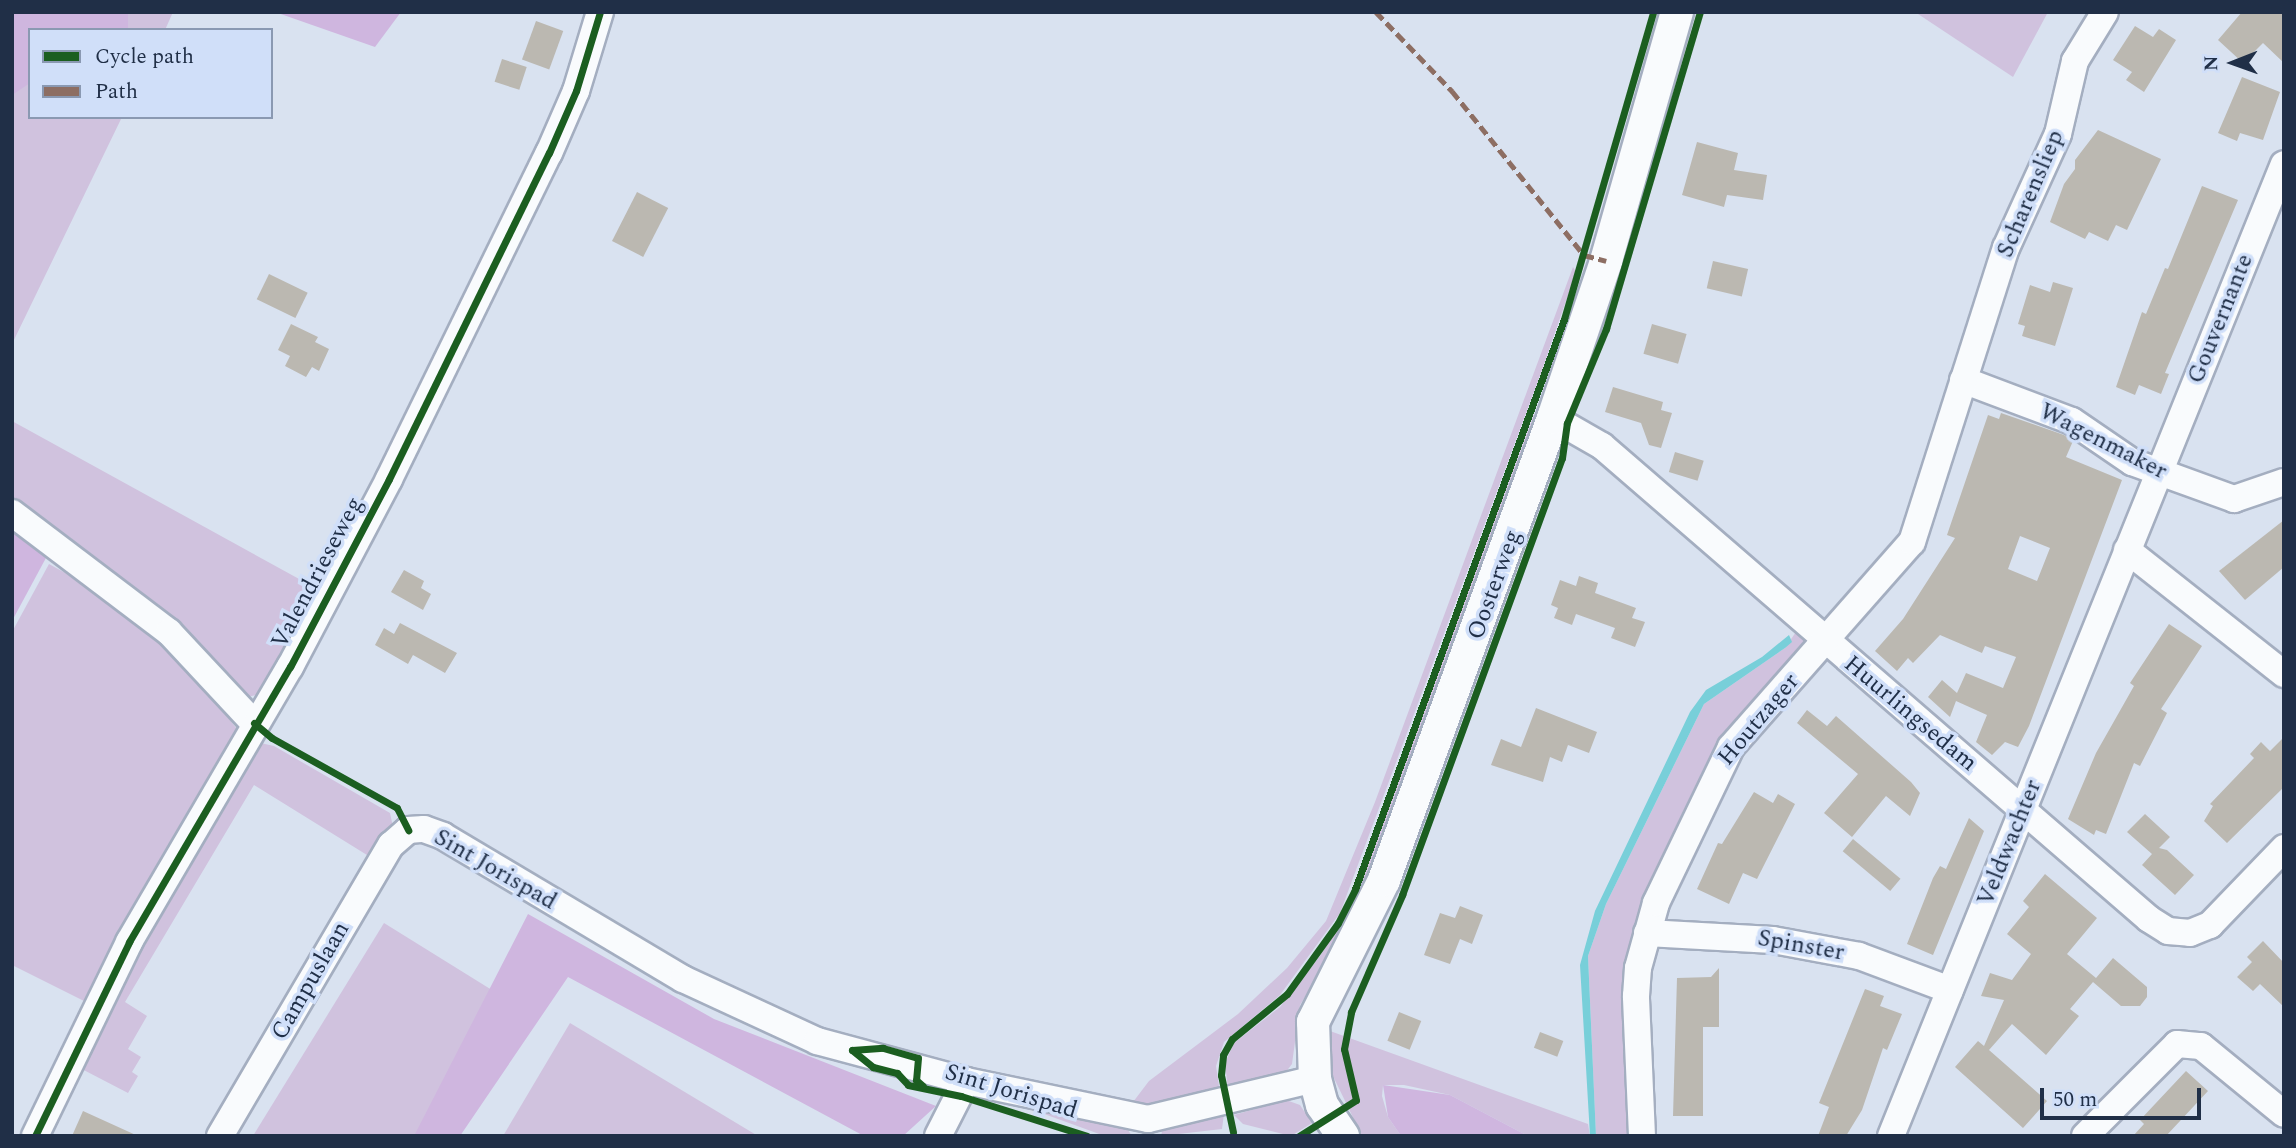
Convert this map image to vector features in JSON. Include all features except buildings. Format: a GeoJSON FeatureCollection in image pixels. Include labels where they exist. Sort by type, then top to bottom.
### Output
{"type":"FeatureCollection","features":[{"type":"Feature","properties":{"kind":"street","name":"Valendrieseweg"},"geometry":{"type":"LineString","coordinates":[[35,1136],[129,942],[254,723],[310,631],[389,479],[549,153],[576,92],[600,12]]}},
{"type":"Feature","properties":{"kind":"street","name":"Oosterweg"},"geometry":{"type":"LineString","coordinates":[[1343,1136],[1322,1105],[1315,1079],[1313,1021],[1384,880],[1553,418],[1606,261],[1677,12]]}},
{"type":"Feature","properties":{"kind":"street","name":"Scharensliep"},"geometry":{"type":"LineString","coordinates":[[1963,380],[2006,248],[2058,134],[2075,61],[2105,12]]}},
{"type":"Feature","properties":{"kind":"street","name":"Gouvernante"},"geometry":{"type":"LineString","coordinates":[[2159,474],[2284,164]]}},
{"type":"Feature","properties":{"kind":"street","name":"Wagenmaker"},"geometry":{"type":"LineString","coordinates":[[1963,380],[2072,421],[2132,461],[2159,474],[2234,499],[2284,482]]}},
{"type":"Feature","properties":{"kind":"street","name":"Houtzager"},"geometry":{"type":"LineString","coordinates":[[1642,1136],[1636,996],[1647,933],[1656,903],[1731,747],[1912,542],[1963,380]]}},
{"type":"Feature","properties":{"kind":"street","name":"Huurlingsedam"},"geometry":{"type":"LineString","coordinates":[[1553,418],[1602,446],[2149,919],[2168,931],[2190,933],[2210,925],[2284,848]]}},
{"type":"Feature","properties":{"kind":"street","name":"Veldwachter"},"geometry":{"type":"LineString","coordinates":[[1891,1136],[2159,474]]}},
{"type":"Feature","properties":{"kind":"street"},"geometry":{"type":"LineString","coordinates":[[12,513],[169,632],[254,723]]}},
{"type":"Feature","properties":{"kind":"street"},"geometry":{"type":"LineString","coordinates":[[2127,550],[2258,649],[2284,674]]}},
{"type":"Feature","properties":{"kind":"street","name":"Sint Jorispad"},"geometry":{"type":"LineString","coordinates":[[408,830],[424,829],[443,836],[683,979],[770,1022],[817,1041],[1148,1128]]}},
{"type":"Feature","properties":{"kind":"street","name":"Campuslaan"},"geometry":{"type":"LineString","coordinates":[[220,1136],[383,857],[408,830]]}},
{"type":"Feature","properties":{"kind":"street","name":"Spinster"},"geometry":{"type":"LineString","coordinates":[[1647,933],[1724,935],[1797,944],[1859,956],[1950,990]]}},
{"type":"Feature","properties":{"kind":"street"},"geometry":{"type":"LineString","coordinates":[[2085,1136],[2177,1044],[2201,1046],[2284,1114]]}},
{"type":"Feature","properties":{"kind":"street"},"geometry":{"type":"LineString","coordinates":[[1148,1128],[1315,1079]]}},
{"type":"Feature","properties":{"kind":"street"},"geometry":{"type":"LineString","coordinates":[[939,1136],[966,1080]]}},
{"type":"Feature","properties":{"kind":"shaded area"},"geometry":{"type":"Polygon","coordinates":[[[12,12],[173,12],[166,28],[28,28],[28,119],[121,119],[12,344],[12,12]]]}},
{"type":"Feature","properties":{"kind":"shaded area"},"geometry":{"type":"Polygon","coordinates":[[[12,12],[128,12],[128,28],[28,28],[28,84],[12,95],[12,12]]]}},
{"type":"Feature","properties":{"kind":"shaded area"},"geometry":{"type":"Polygon","coordinates":[[[275,12],[401,12],[375,47],[275,12]]]}},
{"type":"Feature","properties":{"kind":"shaded area"},"geometry":{"type":"Polygon","coordinates":[[[1915,12],[2048,12],[2013,77],[1915,12]]]}},
{"type":"Feature","properties":{"kind":"shaded area"},"geometry":{"type":"Polygon","coordinates":[[[1573,267],[1576,272],[1542,370],[1340,913],[1280,995],[1224,1042],[1216,1066],[1220,1093],[1169,1105],[1130,1106],[1149,1081],[1238,1014],[1287,968],[1326,921],[1375,802],[1573,267]]]}},
{"type":"Feature","properties":{"kind":"shaded area"},"geometry":{"type":"Polygon","coordinates":[[[1534,414],[1543,417],[1353,918],[1300,1005],[1292,1064],[1282,1077],[1228,1089],[1225,1063],[1234,1043],[1280,1007],[1320,956],[1350,907],[1534,414]]]}},
{"type":"Feature","properties":{"kind":"shaded area"},"geometry":{"type":"Polygon","coordinates":[[[12,421],[321,591],[265,693],[239,699],[12,508],[12,421]]]}},
{"type":"Feature","properties":{"kind":"shaded area"},"geometry":{"type":"Polygon","coordinates":[[[12,530],[47,556],[12,621],[12,530]]]}},
{"type":"Feature","properties":{"kind":"shaded area"},"geometry":{"type":"Polygon","coordinates":[[[49,564],[89,586],[169,643],[237,729],[221,766],[84,1001],[12,965],[12,632],[49,564]]]}},
{"type":"Feature","properties":{"kind":"shaded area"},"geometry":{"type":"Polygon","coordinates":[[[1800,626],[1809,643],[1654,888],[1631,1136],[1596,1136],[1588,956],[1606,904],[1704,704],[1785,648],[1800,626]]]}},
{"type":"Feature","properties":{"kind":"shaded area"},"geometry":{"type":"Polygon","coordinates":[[[256,742],[274,746],[390,813],[393,827],[367,855],[254,785],[125,1002],[147,1016],[128,1049],[141,1057],[132,1072],[138,1076],[128,1093],[76,1066],[109,998],[256,742]]]}},
{"type":"Feature","properties":{"kind":"shaded area"},"geometry":{"type":"Polygon","coordinates":[[[528,914],[714,1019],[936,1106],[903,1136],[864,1136],[568,977],[460,1136],[414,1136],[528,914]]]}},
{"type":"Feature","properties":{"kind":"shaded area"},"geometry":{"type":"Polygon","coordinates":[[[384,923],[532,1015],[458,1136],[253,1136],[384,923]]]}},
{"type":"Feature","properties":{"kind":"shaded area"},"geometry":{"type":"Polygon","coordinates":[[[570,1023],[758,1136],[503,1136],[570,1023]]]}},
{"type":"Feature","properties":{"kind":"shaded area"},"geometry":{"type":"Polygon","coordinates":[[[1330,1031],[1588,1124],[1590,1136],[1528,1136],[1450,1095],[1404,1085],[1383,1085],[1382,1096],[1388,1117],[1401,1136],[1362,1136],[1332,1074],[1330,1031]]]}},
{"type":"Feature","properties":{"kind":"shaded area"},"geometry":{"type":"Polygon","coordinates":[[[1383,1085],[1450,1095],[1528,1136],[1401,1136],[1388,1117],[1383,1085]]]}},
{"type":"Feature","properties":{"kind":"shaded area"},"geometry":{"type":"Polygon","coordinates":[[[1286,1100],[1300,1105],[1312,1123],[1291,1136],[1243,1124],[1234,1115],[1286,1100]]]}},
{"type":"Feature","properties":{"kind":"shaded area"},"geometry":{"type":"Polygon","coordinates":[[[1014,1103],[1126,1127],[1132,1136],[1102,1135],[1014,1103]]]}},
{"type":"Feature","properties":{"kind":"shaded area"},"geometry":{"type":"Polygon","coordinates":[[[1224,1114],[1222,1129],[1161,1136],[1163,1127],[1224,1114]]]}},
{"type":"Feature","properties":{"kind":"water"},"geometry":{"type":"Polygon","coordinates":[[[1789,635],[1792,642],[1785,648],[1704,704],[1606,904],[1588,956],[1596,1136],[1590,1136],[1580,965],[1595,911],[1690,712],[1706,690],[1762,657],[1789,635]]]}},
{"type":"Feature","properties":{"kind":"marked path"},"geometry":{"type":"LineString","coordinates":[[1376,12],[1452,91],[1584,255],[1606,261]]}},
{"type":"Feature","properties":{"kind":"cycle path"},"geometry":{"type":"LineString","coordinates":[[35,1136],[129,942],[290,667],[389,479],[549,153],[576,91],[600,12]]}},
{"type":"Feature","properties":{"kind":"cycle path"},"geometry":{"type":"LineString","coordinates":[[1233,1132],[1221,1075],[1223,1055],[1232,1039],[1287,994],[1338,923],[1355,889],[1564,319],[1653,12]]}},
{"type":"Feature","properties":{"kind":"cycle path"},"geometry":{"type":"LineString","coordinates":[[1299,1136],[1356,1100],[1344,1049],[1351,1012],[1402,895],[1562,458],[1567,423],[1606,329],[1700,12]]}},
{"type":"Feature","properties":{"kind":"cycle path"},"geometry":{"type":"LineString","coordinates":[[254,723],[272,738],[397,808],[408,830]]}},
{"type":"Feature","properties":{"kind":"cycle path"},"geometry":{"type":"LineString","coordinates":[[852,1050],[883,1048],[918,1058],[916,1080],[923,1086]]}},
{"type":"Feature","properties":{"kind":"cycle path"},"geometry":{"type":"LineString","coordinates":[[852,1050],[873,1067],[897,1073],[908,1085],[961,1096],[1087,1136]]}}]}
